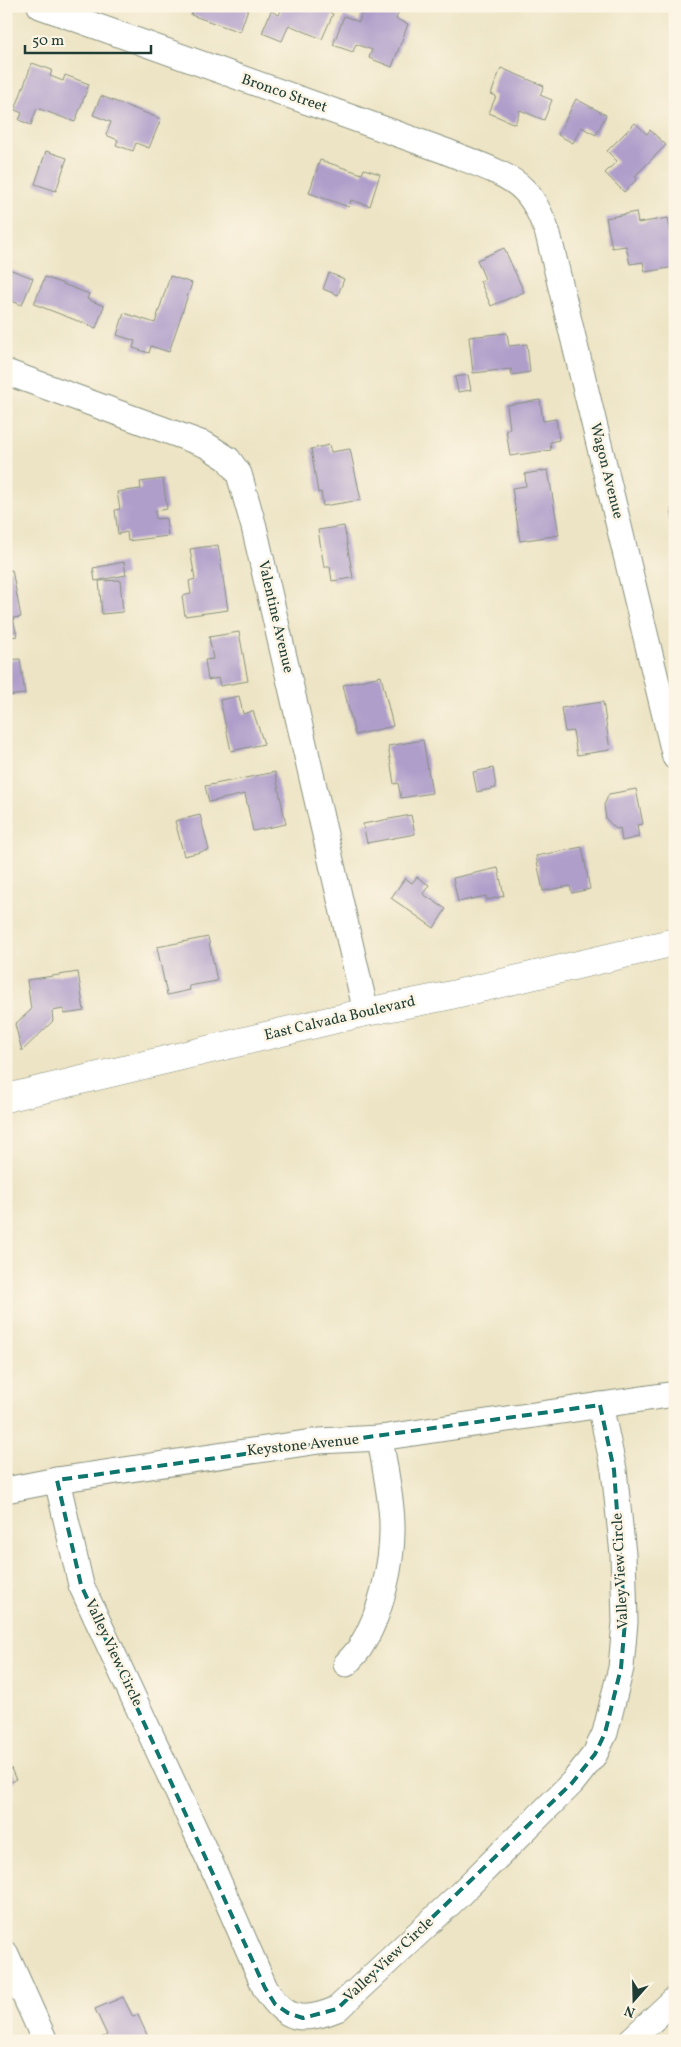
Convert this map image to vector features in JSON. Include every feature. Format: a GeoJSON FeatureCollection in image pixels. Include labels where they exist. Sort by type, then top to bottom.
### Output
{"type":"FeatureCollection","features":[{"type":"Feature","properties":{"kind":"main road","name":"East Calvada Boulevard"},"geometry":{"type":"LineString","coordinates":[[6,1098],[366,1012],[447,996],[675,942]]}},
{"type":"Feature","properties":{"kind":"street","name":"Bronco Street"},"geometry":{"type":"LineString","coordinates":[[40,6],[445,151],[510,179],[524,190]]}},
{"type":"Feature","properties":{"kind":"street","name":"Wagon Avenue"},"geometry":{"type":"LineString","coordinates":[[524,190],[538,209],[548,234],[675,757]]}},
{"type":"Feature","properties":{"kind":"street","name":"Valentine Avenue"},"geometry":{"type":"LineString","coordinates":[[6,372],[206,445],[228,459],[239,474],[254,527],[366,1012]]}},
{"type":"Feature","properties":{"kind":"street","name":"Keystone Avenue"},"geometry":{"type":"LineString","coordinates":[[6,1490],[56,1480],[319,1441],[380,1438],[675,1394]]}},
{"type":"Feature","properties":{"kind":"street","name":"Valley View Circle"},"geometry":{"type":"LineString","coordinates":[[56,1480],[81,1586],[211,1864],[265,1988],[275,2004],[288,2013],[303,2018],[320,2016],[337,2009],[572,1783],[595,1754],[605,1733],[621,1668],[625,1622],[623,1554],[614,1470],[600,1405]]}},
{"type":"Feature","properties":{"kind":"street"},"geometry":{"type":"LineString","coordinates":[[346,1664],[360,1647],[368,1632],[383,1591],[391,1558],[392,1524],[380,1438]]}},
{"type":"Feature","properties":{"kind":"street"},"geometry":{"type":"LineString","coordinates":[[6,1954],[45,2041]]}},
{"type":"Feature","properties":{"kind":"street"},"geometry":{"type":"LineString","coordinates":[[630,2041],[675,1999]]}},
{"type":"Feature","properties":{"kind":"highlighted area"},"geometry":{"type":"Polygon","coordinates":[[[600,1405],[614,1470],[625,1622],[621,1668],[605,1733],[595,1754],[572,1783],[337,2009],[303,2018],[288,2013],[275,2004],[265,1988],[81,1585],[57,1480],[600,1405]]]}},
{"type":"Feature","properties":{"kind":"building"},"geometry":{"type":"Polygon","coordinates":[[[194,6],[249,6],[240,32],[191,15],[194,6]]]}},
{"type":"Feature","properties":{"kind":"building"},"geometry":{"type":"Polygon","coordinates":[[[283,6],[320,6],[319,8],[333,14],[322,39],[289,25],[282,41],[262,33],[271,11],[279,15],[283,6]]]}},
{"type":"Feature","properties":{"kind":"building"},"geometry":{"type":"Polygon","coordinates":[[[374,6],[395,6],[400,8],[396,19],[408,24],[392,67],[369,58],[372,50],[356,44],[353,52],[333,45],[344,16],[359,22],[363,9],[372,12],[374,6]]]}},
{"type":"Feature","properties":{"kind":"building"},"geometry":{"type":"Polygon","coordinates":[[[32,63],[52,70],[50,76],[63,81],[65,75],[89,84],[75,122],[37,108],[31,125],[19,120],[22,113],[15,110],[32,63]]]}},
{"type":"Feature","properties":{"kind":"building"},"geometry":{"type":"Polygon","coordinates":[[[501,68],[544,86],[540,95],[552,100],[544,120],[520,110],[515,124],[489,113],[496,96],[491,94],[501,68]]]}},
{"type":"Feature","properties":{"kind":"building"},"geometry":{"type":"Polygon","coordinates":[[[101,96],[161,119],[149,148],[136,143],[133,151],[116,145],[118,140],[106,135],[111,122],[93,115],[101,96]]]}},
{"type":"Feature","properties":{"kind":"building"},"geometry":{"type":"Polygon","coordinates":[[[576,99],[606,115],[596,135],[581,127],[573,143],[558,135],[576,99]]]}},
{"type":"Feature","properties":{"kind":"building"},"geometry":{"type":"Polygon","coordinates":[[[635,123],[647,134],[650,130],[666,145],[635,176],[637,179],[624,192],[605,173],[617,161],[607,151],[635,123]]]}},
{"type":"Feature","properties":{"kind":"building"},"geometry":{"type":"Polygon","coordinates":[[[46,151],[67,158],[56,191],[35,184],[46,151]]]}},
{"type":"Feature","properties":{"kind":"building"},"geometry":{"type":"Polygon","coordinates":[[[320,160],[362,174],[364,169],[380,174],[370,206],[351,200],[349,207],[309,193],[320,160]]]}},
{"type":"Feature","properties":{"kind":"building"},"geometry":{"type":"Polygon","coordinates":[[[636,212],[638,223],[668,218],[675,251],[675,267],[645,272],[643,262],[630,264],[626,246],[612,248],[606,218],[636,212]]]}},
{"type":"Feature","properties":{"kind":"building"},"geometry":{"type":"Polygon","coordinates":[[[6,223],[10,225],[6,235],[6,223]]]}},
{"type":"Feature","properties":{"kind":"building"},"geometry":{"type":"Polygon","coordinates":[[[504,248],[524,292],[491,306],[480,281],[485,279],[477,260],[504,248]]]}},
{"type":"Feature","properties":{"kind":"building"},"geometry":{"type":"Polygon","coordinates":[[[6,268],[33,278],[22,305],[6,299],[6,268]]]}},
{"type":"Feature","properties":{"kind":"building"},"geometry":{"type":"Polygon","coordinates":[[[329,273],[344,279],[338,295],[323,289],[329,273]]]}},
{"type":"Feature","properties":{"kind":"building"},"geometry":{"type":"Polygon","coordinates":[[[170,276],[192,283],[169,352],[151,346],[149,353],[133,348],[135,341],[117,335],[124,313],[155,323],[170,276]]]}},
{"type":"Feature","properties":{"kind":"building"},"geometry":{"type":"Polygon","coordinates":[[[45,277],[89,294],[87,299],[104,306],[96,328],[34,304],[45,277]]]}},
{"type":"Feature","properties":{"kind":"building"},"geometry":{"type":"Polygon","coordinates":[[[507,333],[509,346],[527,344],[530,372],[512,375],[511,369],[473,373],[469,337],[507,333]]]}},
{"type":"Feature","properties":{"kind":"building"},"geometry":{"type":"Polygon","coordinates":[[[468,375],[471,390],[458,392],[455,377],[468,375]]]}},
{"type":"Feature","properties":{"kind":"building"},"geometry":{"type":"Polygon","coordinates":[[[540,400],[543,421],[556,419],[559,440],[550,442],[551,450],[510,456],[506,430],[510,429],[507,405],[540,400]]]}},
{"type":"Feature","properties":{"kind":"building"},"geometry":{"type":"Polygon","coordinates":[[[329,445],[331,452],[350,449],[361,500],[323,506],[321,492],[318,493],[311,449],[329,445]]]}},
{"type":"Feature","properties":{"kind":"building"},"geometry":{"type":"Polygon","coordinates":[[[548,470],[559,535],[520,541],[512,488],[526,486],[525,474],[548,470]]]}},
{"type":"Feature","properties":{"kind":"building"},"geometry":{"type":"Polygon","coordinates":[[[163,479],[167,509],[155,511],[156,519],[166,518],[168,536],[128,541],[127,532],[118,534],[115,510],[120,509],[117,492],[141,489],[140,482],[163,479]]]}},
{"type":"Feature","properties":{"kind":"building"},"geometry":{"type":"Polygon","coordinates":[[[675,508],[675,526],[674,526],[671,509],[675,508]]]}},
{"type":"Feature","properties":{"kind":"building"},"geometry":{"type":"Polygon","coordinates":[[[344,526],[353,578],[332,581],[330,567],[324,567],[318,530],[344,526]]]}},
{"type":"Feature","properties":{"kind":"building"},"geometry":{"type":"Polygon","coordinates":[[[218,545],[228,610],[185,616],[182,596],[191,594],[189,581],[195,579],[190,549],[218,545]]]}},
{"type":"Feature","properties":{"kind":"building"},"geometry":{"type":"Polygon","coordinates":[[[124,562],[126,575],[95,581],[93,568],[124,562]]]}},
{"type":"Feature","properties":{"kind":"building"},"geometry":{"type":"Polygon","coordinates":[[[12,570],[21,617],[13,618],[17,636],[6,638],[6,571],[12,570]]]}},
{"type":"Feature","properties":{"kind":"building"},"geometry":{"type":"Polygon","coordinates":[[[120,580],[123,612],[102,614],[99,581],[120,580]]]}},
{"type":"Feature","properties":{"kind":"building"},"geometry":{"type":"Polygon","coordinates":[[[239,632],[248,681],[220,686],[218,678],[208,680],[205,660],[213,659],[209,637],[239,632]]]}},
{"type":"Feature","properties":{"kind":"building"},"geometry":{"type":"Polygon","coordinates":[[[20,659],[25,694],[6,696],[6,660],[20,659]]]}},
{"type":"Feature","properties":{"kind":"building"},"geometry":{"type":"Polygon","coordinates":[[[381,676],[393,726],[355,735],[343,685],[381,676]]]}},
{"type":"Feature","properties":{"kind":"building"},"geometry":{"type":"Polygon","coordinates":[[[239,696],[243,714],[253,711],[264,744],[231,751],[220,700],[239,696]]]}},
{"type":"Feature","properties":{"kind":"building"},"geometry":{"type":"Polygon","coordinates":[[[603,702],[610,750],[577,755],[573,731],[565,732],[561,708],[603,702]]]}},
{"type":"Feature","properties":{"kind":"building"},"geometry":{"type":"Polygon","coordinates":[[[423,740],[432,793],[401,798],[398,783],[394,784],[388,746],[423,740]]]}},
{"type":"Feature","properties":{"kind":"building"},"geometry":{"type":"Polygon","coordinates":[[[493,768],[496,788],[477,792],[473,772],[493,768]]]}},
{"type":"Feature","properties":{"kind":"building"},"geometry":{"type":"Polygon","coordinates":[[[275,772],[286,824],[253,831],[245,794],[209,802],[205,786],[275,772]]]}},
{"type":"Feature","properties":{"kind":"building"},"geometry":{"type":"Polygon","coordinates":[[[636,789],[643,824],[637,825],[639,837],[622,841],[620,828],[616,829],[606,819],[604,805],[609,794],[636,789]]]}},
{"type":"Feature","properties":{"kind":"building"},"geometry":{"type":"Polygon","coordinates":[[[200,815],[209,850],[184,856],[175,821],[200,815]]]}},
{"type":"Feature","properties":{"kind":"building"},"geometry":{"type":"Polygon","coordinates":[[[411,815],[415,834],[367,843],[363,824],[411,815]]]}},
{"type":"Feature","properties":{"kind":"building"},"geometry":{"type":"Polygon","coordinates":[[[582,847],[590,889],[572,893],[570,886],[543,891],[536,856],[582,847]]]}},
{"type":"Feature","properties":{"kind":"building"},"geometry":{"type":"Polygon","coordinates":[[[498,868],[504,896],[487,900],[486,896],[458,902],[453,878],[498,868]]]}},
{"type":"Feature","properties":{"kind":"building"},"geometry":{"type":"Polygon","coordinates":[[[417,877],[429,885],[423,894],[446,909],[434,928],[391,898],[405,878],[412,883],[417,877]]]}},
{"type":"Feature","properties":{"kind":"building"},"geometry":{"type":"Polygon","coordinates":[[[208,937],[217,981],[189,986],[190,990],[167,995],[157,947],[208,937]]]}},
{"type":"Feature","properties":{"kind":"building"},"geometry":{"type":"Polygon","coordinates":[[[78,972],[84,1011],[65,1014],[64,1009],[52,1011],[53,1021],[22,1051],[15,1024],[31,1010],[27,980],[78,972]]]}},
{"type":"Feature","properties":{"kind":"building"},"geometry":{"type":"Polygon","coordinates":[[[6,1757],[16,1780],[6,1784],[6,1757]]]}},
{"type":"Feature","properties":{"kind":"building"},"geometry":{"type":"Polygon","coordinates":[[[123,1997],[133,2017],[138,2015],[148,2037],[139,2041],[95,2041],[107,2035],[95,2009],[123,1997]]]}}]}
